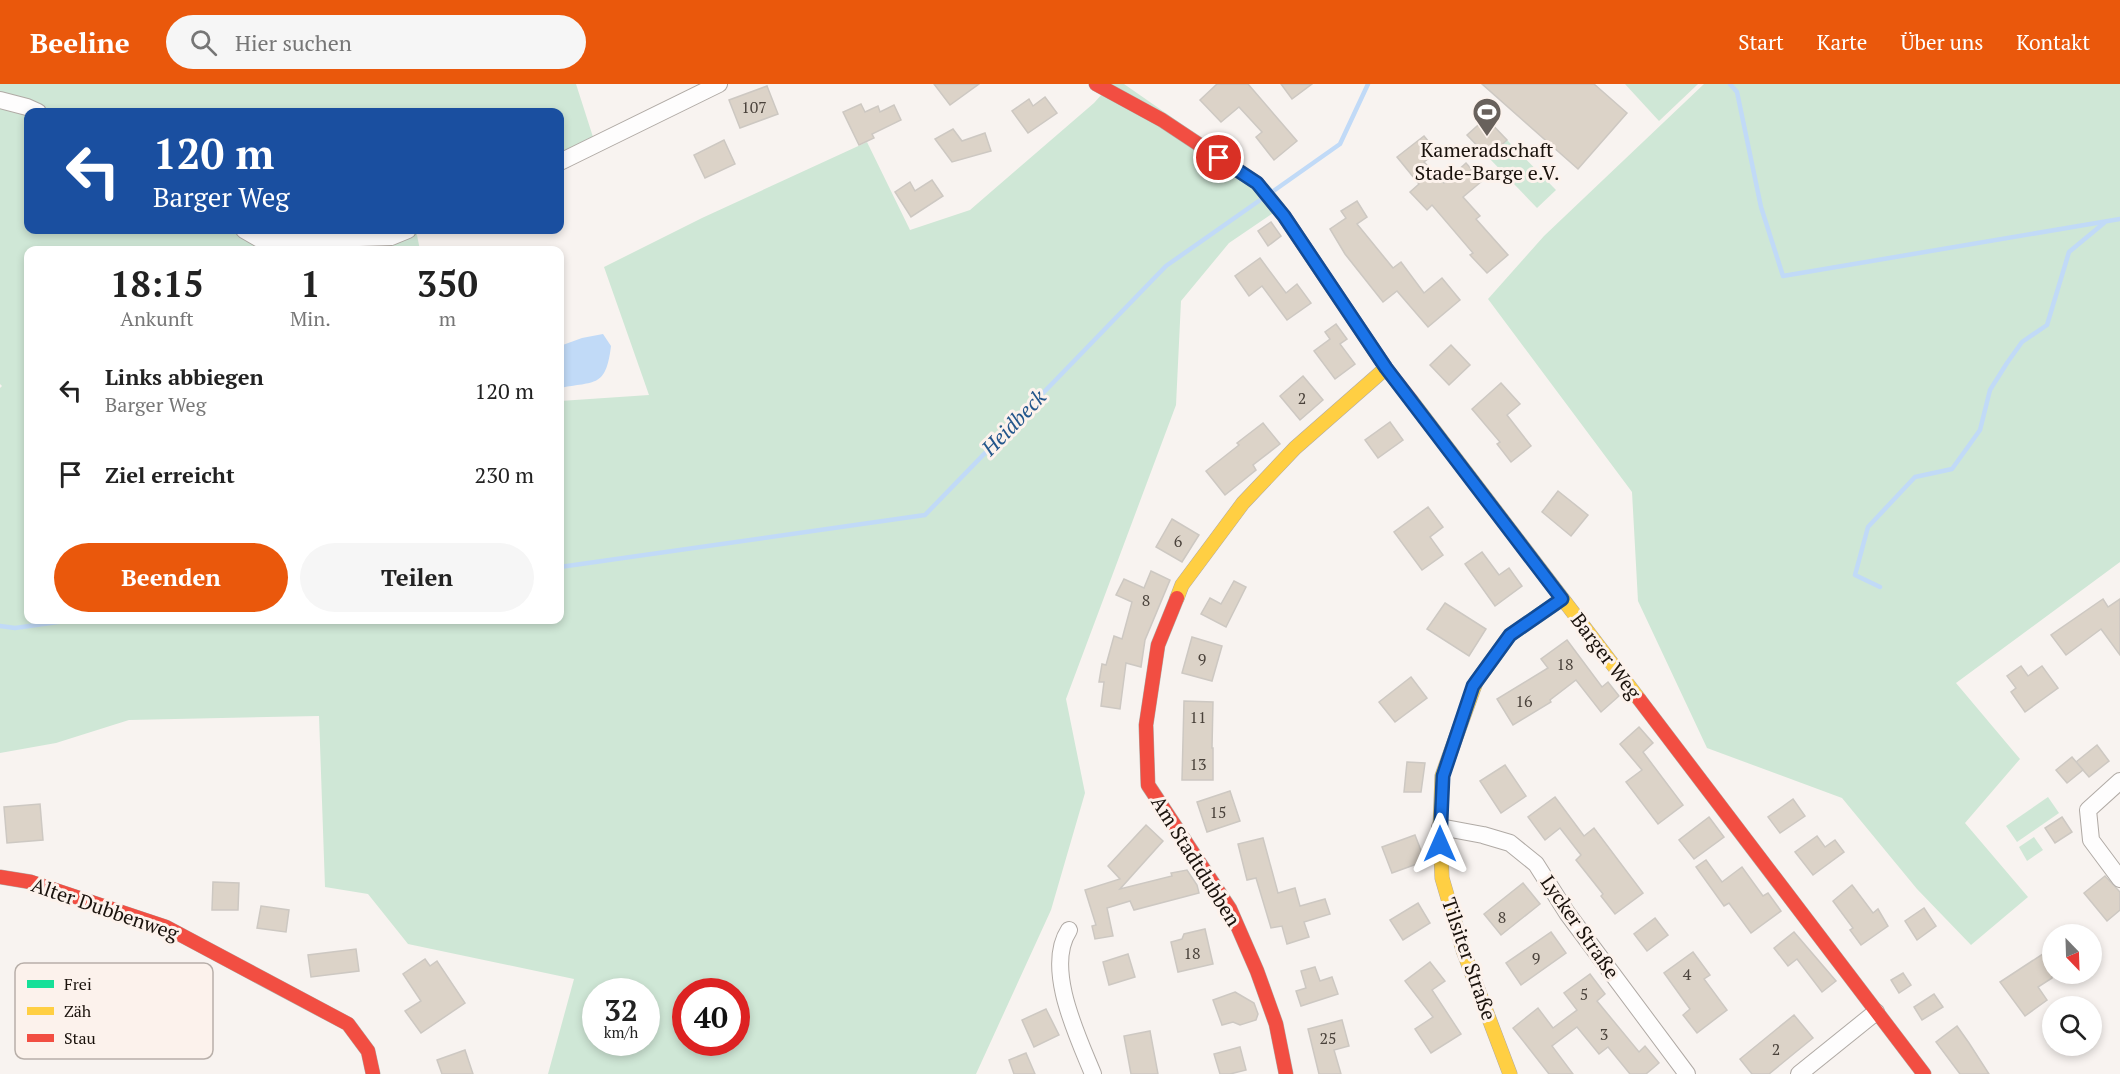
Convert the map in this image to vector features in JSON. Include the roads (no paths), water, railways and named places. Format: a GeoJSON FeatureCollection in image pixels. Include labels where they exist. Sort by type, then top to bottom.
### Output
{"type":"FeatureCollection","features":[{"type":"Feature","properties":{"kind":"street"},"geometry":{"type":"LineString","coordinates":[[564,160],[719,84]]}},
{"type":"Feature","properties":{"kind":"street","name":"Barger Weg"},"geometry":{"type":"LineString","coordinates":[[1096,84],[1162,120],[1257,183],[1284,216],[1386,368],[1924,1074]]}},
{"type":"Feature","properties":{"kind":"street"},"geometry":{"type":"LineString","coordinates":[[0,100],[29,108]]}},
{"type":"Feature","properties":{"kind":"street"},"geometry":{"type":"LineString","coordinates":[[251,234],[263,241],[391,237],[398,234]]}},
{"type":"Feature","properties":{"kind":"street","name":"Am Stadtdubben"},"geometry":{"type":"LineString","coordinates":[[1286,1074],[1276,1024],[1257,971],[1230,909],[1148,785],[1146,725],[1158,645],[1182,585],[1250,495],[1295,448],[1386,368]]}},
{"type":"Feature","properties":{"kind":"street","name":"Tilsiter Straße"},"geometry":{"type":"LineString","coordinates":[[1510,1074],[1463,950],[1442,878],[1440,827],[1443,776],[1473,686],[1510,635],[1562,599]]}},
{"type":"Feature","properties":{"kind":"street"},"geometry":{"type":"LineString","coordinates":[[2120,781],[2088,810],[2091,840],[2120,879]]}},
{"type":"Feature","properties":{"kind":"street","name":"Lycker Straße"},"geometry":{"type":"LineString","coordinates":[[1440,827],[1510,843],[1536,864],[1567,913],[1687,1074]]}},
{"type":"Feature","properties":{"kind":"street","name":"Alter Dubbenweg"},"geometry":{"type":"LineString","coordinates":[[0,877],[31,882],[166,927],[348,1023],[368,1051],[373,1074]]}},
{"type":"Feature","properties":{"kind":"street"},"geometry":{"type":"LineString","coordinates":[[1069,930],[1064,938],[1060,968],[1070,1019],[1093,1074]]}},
{"type":"Feature","properties":{"kind":"street"},"geometry":{"type":"LineString","coordinates":[[1800,1074],[1876,1012]]}},
{"type":"Feature","properties":{"kind":"water"},"geometry":{"type":"Polygon","coordinates":[[[603,334],[611,346],[606,369],[597,380],[564,387],[564,345],[603,334]]]}},
{"type":"Feature","properties":{"kind":"waterway","name":"Heidbeck"},"geometry":{"type":"LineString","coordinates":[[1272,192],[1340,144],[1368,84]]}},
{"type":"Feature","properties":{"kind":"waterway"},"geometry":{"type":"LineString","coordinates":[[1730,84],[1737,92],[1761,207],[1783,276],[2120,219]]}},
{"type":"Feature","properties":{"kind":"waterway","name":"Heidbeck"},"geometry":{"type":"LineString","coordinates":[[564,566],[925,515],[1166,266],[1263,198]]}},
{"type":"Feature","properties":{"kind":"waterway"},"geometry":{"type":"LineString","coordinates":[[1880,587],[1855,575],[1868,527],[1915,477],[1952,469],[1980,430],[1990,390],[2007,363],[2022,342],[2047,325],[2069,252],[2104,223]]}},
{"type":"Feature","properties":{"kind":"waterway","name":"Heidbeck"},"geometry":{"type":"LineString","coordinates":[[0,626],[15,628],[44,624]]}},
{"type":"Feature","properties":{"kind":"place","name":"Kameradschaft Stade-Barge e.V."},"geometry":{"type":"Point","coordinates":[1487,138]}}]}
